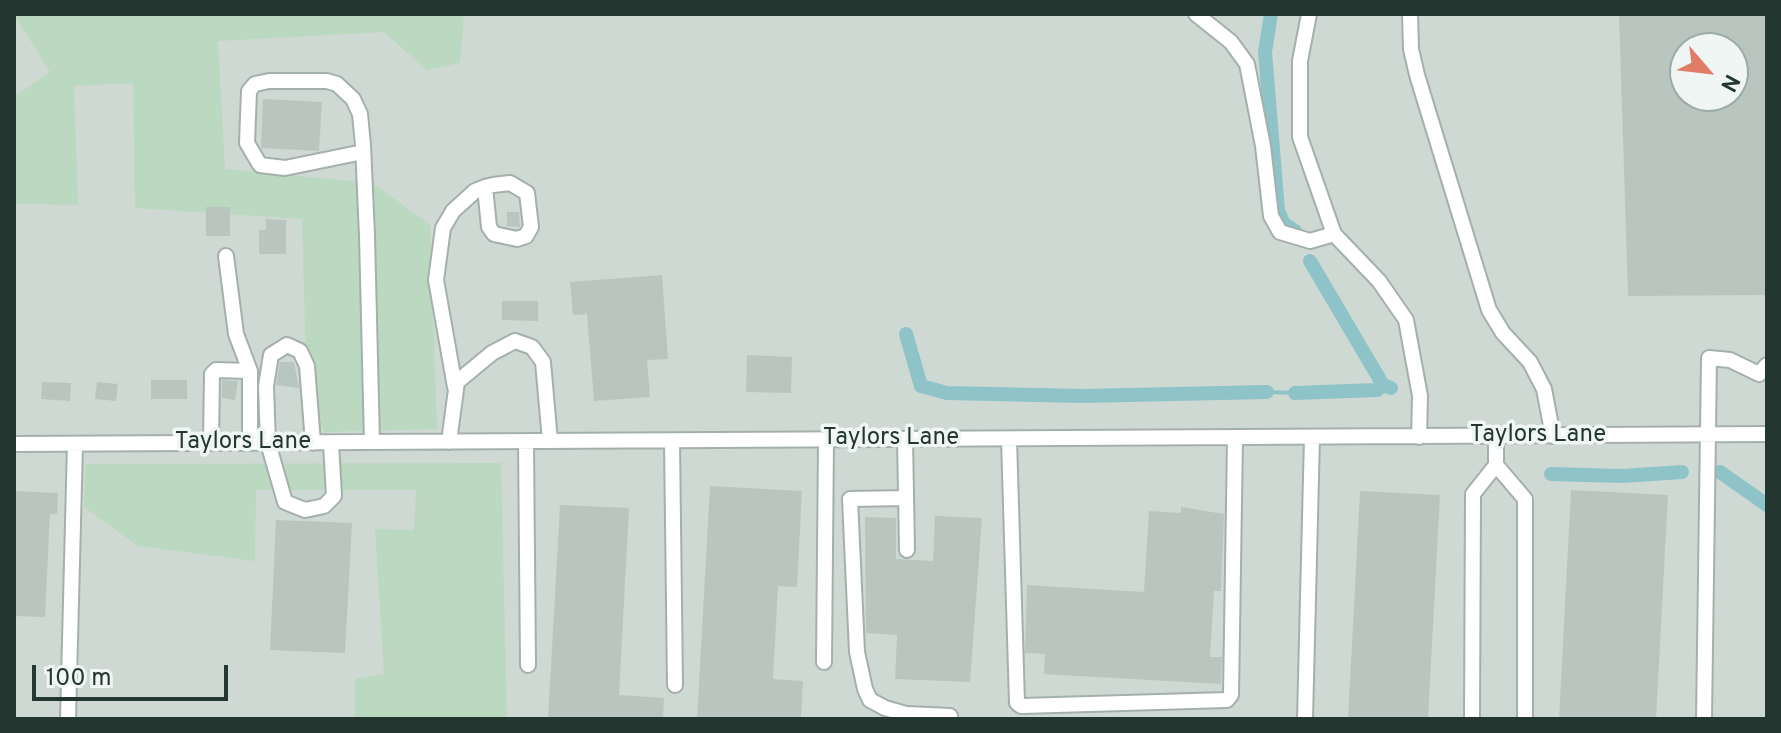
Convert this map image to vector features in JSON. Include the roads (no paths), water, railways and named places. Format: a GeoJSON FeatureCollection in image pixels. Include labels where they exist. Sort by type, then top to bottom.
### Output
{"type":"FeatureCollection","features":[{"type":"Feature","properties":{"kind":"street"},"geometry":{"type":"LineString","coordinates":[[1196,14],[1231,42],[1247,64],[1263,146],[1271,216],[1280,232],[1310,241],[1334,234]]}},
{"type":"Feature","properties":{"kind":"street"},"geometry":{"type":"LineString","coordinates":[[1309,14],[1300,61],[1300,137],[1334,234],[1379,281],[1406,320],[1420,396],[1419,437]]}},
{"type":"Feature","properties":{"kind":"street"},"geometry":{"type":"LineString","coordinates":[[1410,14],[1411,49],[1417,75],[1489,310],[1503,333],[1530,362],[1544,389],[1553,436]]}},
{"type":"Feature","properties":{"kind":"street"},"geometry":{"type":"LineString","coordinates":[[363,149],[285,168],[260,165],[247,143],[249,91],[255,84],[327,81],[337,84],[353,99],[360,114],[363,149],[372,442]]}},
{"type":"Feature","properties":{"kind":"street"},"geometry":{"type":"LineString","coordinates":[[449,442],[455,387],[436,280],[437,255],[443,228],[453,211],[475,191],[485,187]]}},
{"type":"Feature","properties":{"kind":"street"},"geometry":{"type":"LineString","coordinates":[[226,256],[236,334],[250,371],[250,443]]}},
{"type":"Feature","properties":{"kind":"street"},"geometry":{"type":"LineString","coordinates":[[455,387],[461,378],[506,343],[515,341],[532,347],[543,362],[550,441]]}},
{"type":"Feature","properties":{"kind":"street"},"geometry":{"type":"LineString","coordinates":[[313,443],[307,366],[300,351],[287,345],[271,355],[268,364],[267,411],[268,443],[285,502],[305,510],[324,506],[334,496],[331,443]]}},
{"type":"Feature","properties":{"kind":"street"},"geometry":{"type":"LineString","coordinates":[[1704,719],[1709,358],[1730,360],[1759,374],[1767,365]]}},
{"type":"Feature","properties":{"kind":"street"},"geometry":{"type":"LineString","coordinates":[[211,443],[212,374],[216,370],[250,371]]}},
{"type":"Feature","properties":{"kind":"street","name":"Taylors Lane"},"geometry":{"type":"LineString","coordinates":[[14,444],[1767,434]]}},
{"type":"Feature","properties":{"kind":"street"},"geometry":{"type":"LineString","coordinates":[[1472,719],[1473,494],[1496,465],[1496,436]]}},
{"type":"Feature","properties":{"kind":"street"},"geometry":{"type":"LineString","coordinates":[[1305,719],[1312,437]]}},
{"type":"Feature","properties":{"kind":"street"},"geometry":{"type":"LineString","coordinates":[[1009,439],[1017,703],[1021,706],[1227,700],[1231,695],[1235,438]]}},
{"type":"Feature","properties":{"kind":"street"},"geometry":{"type":"LineString","coordinates":[[905,439],[907,550]]}},
{"type":"Feature","properties":{"kind":"street"},"geometry":{"type":"LineString","coordinates":[[824,662],[826,440]]}},
{"type":"Feature","properties":{"kind":"street"},"geometry":{"type":"LineString","coordinates":[[672,441],[675,685]]}},
{"type":"Feature","properties":{"kind":"street"},"geometry":{"type":"LineString","coordinates":[[526,442],[528,665]]}},
{"type":"Feature","properties":{"kind":"street"},"geometry":{"type":"LineString","coordinates":[[68,719],[75,444]]}},
{"type":"Feature","properties":{"kind":"street"},"geometry":{"type":"LineString","coordinates":[[1496,465],[1525,499],[1525,719]]}},
{"type":"Feature","properties":{"kind":"street"},"geometry":{"type":"LineString","coordinates":[[906,498],[850,499],[857,652],[870,700],[906,714],[950,716]]}},
{"type":"Feature","properties":{"kind":"waterway"},"geometry":{"type":"LineString","coordinates":[[1271,14],[1265,52],[1278,211],[1284,224],[1295,231]]}},
{"type":"Feature","properties":{"kind":"waterway"},"geometry":{"type":"LineString","coordinates":[[1310,261],[1383,385],[1391,388]]}},
{"type":"Feature","properties":{"kind":"waterway"},"geometry":{"type":"LineString","coordinates":[[906,334],[921,386],[947,393],[1082,396],[1267,392]]}},
{"type":"Feature","properties":{"kind":"waterway"},"geometry":{"type":"LineString","coordinates":[[1295,393],[1377,390],[1383,385]]}},
{"type":"Feature","properties":{"kind":"waterway"},"geometry":{"type":"LineString","coordinates":[[1267,392],[1295,393]]}},
{"type":"Feature","properties":{"kind":"waterway"},"geometry":{"type":"LineString","coordinates":[[1551,474],[1622,476],[1682,472]]}},
{"type":"Feature","properties":{"kind":"waterway"},"geometry":{"type":"LineString","coordinates":[[1720,472],[1767,505]]}}]}
